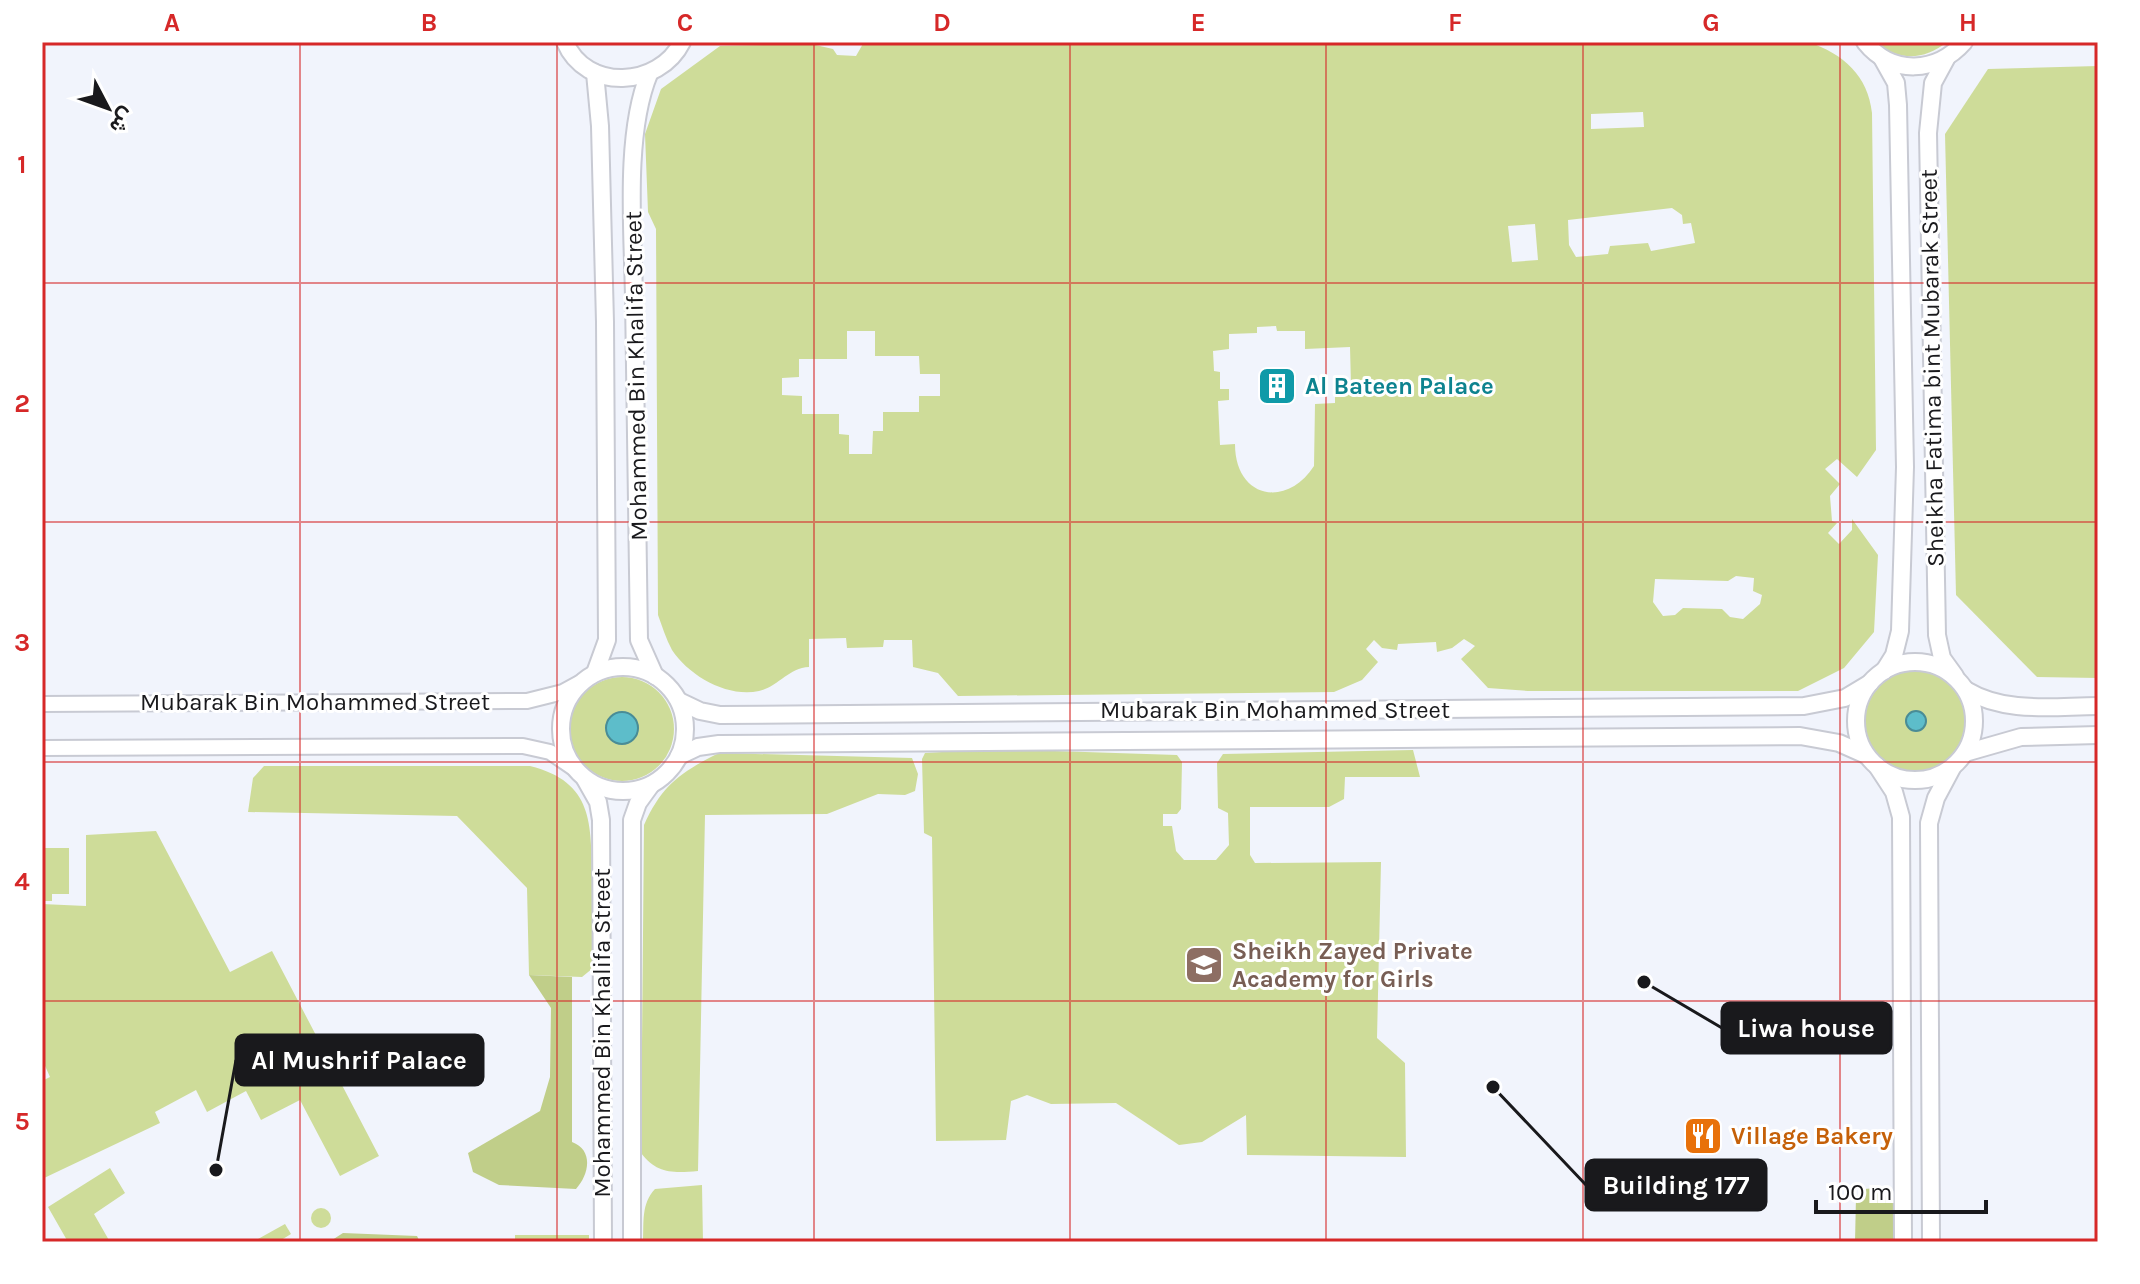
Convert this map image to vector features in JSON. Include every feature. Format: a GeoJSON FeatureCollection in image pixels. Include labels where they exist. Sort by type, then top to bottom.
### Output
{"type":"FeatureCollection","features":[{"type":"Feature","properties":{"kind":"main road"},"geometry":{"type":"LineString","coordinates":[[565,42],[579,62],[595,73],[613,78],[649,74],[665,64],[682,42]]}},
{"type":"Feature","properties":{"kind":"main road"},"geometry":{"type":"LineString","coordinates":[[1865,42],[1882,58],[1900,66],[1919,67],[1946,59],[1964,42]]}},
{"type":"Feature","properties":{"kind":"main road","name":"Sheikha Fatima bint Mubarak Street"},"geometry":{"type":"LineString","coordinates":[[1882,58],[1896,83],[1898,105],[1905,467],[1900,631],[1894,655],[1884,671]]}},
{"type":"Feature","properties":{"kind":"main road","name":"Sheikha Fatima bint Mubarak Street"},"geometry":{"type":"LineString","coordinates":[[1946,59],[1933,83],[1928,133],[1937,635],[1942,658],[1955,676]]}},
{"type":"Feature","properties":{"kind":"main road","name":"Mohammed Bin Khalifa Street"},"geometry":{"type":"LineString","coordinates":[[590,677],[607,640],[600,126],[595,73]]}},
{"type":"Feature","properties":{"kind":"main road","name":"Mohammed Bin Khalifa Street"},"geometry":{"type":"LineString","coordinates":[[649,74],[639,98],[635,123],[633,245],[639,640],[655,676]]}},
{"type":"Feature","properties":{"kind":"main road"},"geometry":{"type":"LineString","coordinates":[[1903,1242],[1901,817],[1894,792],[1858,738],[1856,719],[1860,700],[1870,683],[1884,671],[1913,662],[1942,668],[1955,676],[1966,690],[1984,701],[2003,705],[2098,706]]}},
{"type":"Feature","properties":{"kind":"main road"},"geometry":{"type":"LineString","coordinates":[[626,668],[655,676],[679,701],[685,719],[685,738],[672,768],[651,785],[617,792],[585,779],[572,767],[560,734],[568,699],[590,677],[626,668]]}},
{"type":"Feature","properties":{"kind":"main road","name":"Mubarak Bin Mohammed Street"},"geometry":{"type":"LineString","coordinates":[[679,701],[700,711],[720,715],[1763,706],[1825,704],[1845,698],[1870,683]]}},
{"type":"Feature","properties":{"kind":"main road"},"geometry":{"type":"LineString","coordinates":[[1931,1242],[1929,823],[1936,798],[1952,768],[1965,753],[1975,722],[1966,690]]}},
{"type":"Feature","properties":{"kind":"main road"},"geometry":{"type":"LineString","coordinates":[[1965,753],[2021,737],[2098,735]]}},
{"type":"Feature","properties":{"kind":"main road","name":"Mubarak Bin Mohammed Street"},"geometry":{"type":"LineString","coordinates":[[679,756],[698,747],[719,744],[1800,736],[1839,743],[1871,761]]}},
{"type":"Feature","properties":{"kind":"main road"},"geometry":{"type":"LineString","coordinates":[[1871,761],[1906,780],[1938,776],[1952,768]]}},
{"type":"Feature","properties":{"kind":"main road","name":"Mohammed Bin Khalifa Street"},"geometry":{"type":"LineString","coordinates":[[585,779],[598,802],[601,820],[603,1242]]}},
{"type":"Feature","properties":{"kind":"main road","name":"Mohammed Bin Khalifa Street"},"geometry":{"type":"LineString","coordinates":[[632,1242],[632,820],[638,803],[651,785]]}},
{"type":"Feature","properties":{"kind":"street","name":"Mubarak Bin Mohammed Street"},"geometry":{"type":"LineString","coordinates":[[42,704],[527,701],[563,692],[590,677]]}},
{"type":"Feature","properties":{"kind":"street","name":"Mubarak Bin Mohammed Street"},"geometry":{"type":"LineString","coordinates":[[42,748],[523,746],[550,752],[572,767]]}},
{"type":"Feature","properties":{"kind":"green space"},"geometry":{"type":"Polygon","coordinates":[[[864,42],[1808,42],[1833,53],[1859,77],[1870,100],[1872,113],[1876,450],[1857,477],[1837,459],[1825,469],[1840,484],[1830,496],[1832,521],[1837,523],[1828,533],[1839,544],[1852,530],[1852,519],[1878,555],[1874,632],[1844,668],[1798,691],[1528,691],[1488,688],[1461,659],[1475,646],[1464,639],[1452,648],[1437,652],[1436,642],[1398,644],[1397,650],[1382,648],[1374,640],[1366,649],[1378,662],[1362,680],[1334,692],[958,696],[938,673],[913,667],[912,640],[884,640],[883,647],[847,648],[846,638],[809,639],[809,667],[795,671],[766,689],[735,691],[710,683],[679,660],[658,615],[656,229],[648,212],[645,134],[661,89],[720,46],[811,44],[833,49],[837,55],[856,56],[864,42]],[[1643,112],[1591,114],[1591,129],[1644,127],[1643,112]],[[1672,208],[1568,220],[1569,245],[1576,257],[1608,254],[1610,246],[1648,243],[1651,251],[1695,243],[1691,223],[1683,224],[1682,215],[1672,208]],[[1535,224],[1508,226],[1512,262],[1538,260],[1535,224]],[[1276,326],[1257,327],[1257,333],[1229,334],[1229,349],[1213,351],[1214,371],[1220,372],[1220,389],[1229,389],[1229,400],[1218,401],[1220,445],[1235,444],[1237,462],[1243,476],[1253,486],[1277,492],[1303,480],[1314,466],[1315,404],[1335,403],[1335,386],[1351,385],[1350,347],[1305,349],[1305,331],[1277,331],[1276,326]],[[847,331],[847,359],[799,359],[799,377],[782,378],[782,395],[802,396],[802,414],[839,414],[839,434],[849,435],[849,454],[872,454],[873,431],[883,431],[883,412],[919,412],[919,396],[940,396],[940,374],[920,374],[919,356],[875,356],[875,331],[847,331]],[[1736,576],[1728,581],[1655,579],[1653,602],[1663,616],[1675,615],[1683,608],[1722,609],[1730,617],[1743,619],[1760,604],[1762,595],[1753,591],[1754,578],[1736,576]]]}},
{"type":"Feature","properties":{"kind":"green space"},"geometry":{"type":"Polygon","coordinates":[[[1876,42],[1947,42],[1921,55],[1902,56],[1876,42]]]}},
{"type":"Feature","properties":{"kind":"green space"},"geometry":{"type":"Polygon","coordinates":[[[2098,66],[2098,678],[2037,677],[1956,595],[1945,134],[1988,69],[2098,66]]]}},
{"type":"Feature","properties":{"kind":"green space"},"geometry":{"type":"Polygon","coordinates":[[[1915,669],[1935,673],[1952,684],[1963,701],[1967,721],[1963,741],[1952,758],[1935,769],[1915,773],[1895,769],[1878,758],[1867,741],[1863,721],[1867,701],[1878,684],[1895,673],[1915,669]]]}},
{"type":"Feature","properties":{"kind":"green space"},"geometry":{"type":"Polygon","coordinates":[[[622,677],[642,681],[659,692],[670,709],[674,729],[670,749],[659,766],[642,777],[622,781],[602,777],[585,766],[574,749],[570,729],[574,709],[585,692],[602,681],[622,677]]]}},
{"type":"Feature","properties":{"kind":"green space"},"geometry":{"type":"Polygon","coordinates":[[[993,749],[1177,755],[1182,762],[1181,809],[1177,814],[1163,814],[1163,826],[1172,826],[1176,851],[1184,860],[1216,860],[1229,845],[1228,813],[1218,808],[1217,763],[1223,754],[1413,750],[1420,777],[1345,777],[1344,799],[1329,807],[1250,807],[1250,855],[1255,863],[1381,862],[1377,1038],[1405,1063],[1406,1157],[1247,1155],[1246,1115],[1202,1142],[1179,1145],[1116,1103],[1051,1104],[1027,1095],[1011,1101],[1006,1140],[936,1141],[932,837],[924,833],[922,759],[925,753],[993,749]]]}},
{"type":"Feature","properties":{"kind":"green space"},"geometry":{"type":"Polygon","coordinates":[[[719,753],[912,758],[918,774],[915,791],[905,795],[878,794],[827,814],[705,815],[698,1171],[673,1172],[653,1165],[641,1153],[644,825],[658,800],[674,781],[719,753]]]}},
{"type":"Feature","properties":{"kind":"green space"},"geometry":{"type":"Polygon","coordinates":[[[264,766],[530,766],[551,773],[577,794],[589,823],[593,968],[582,977],[529,975],[527,888],[457,816],[248,812],[253,778],[264,766]]]}},
{"type":"Feature","properties":{"kind":"green space"},"geometry":{"type":"Polygon","coordinates":[[[156,831],[230,972],[272,951],[379,1156],[340,1176],[300,1100],[261,1120],[246,1091],[207,1112],[196,1090],[155,1112],[160,1123],[42,1179],[42,1081],[50,1077],[42,1059],[42,904],[86,906],[86,835],[156,831]]]}},
{"type":"Feature","properties":{"kind":"green space"},"geometry":{"type":"Polygon","coordinates":[[[42,848],[69,848],[69,894],[52,894],[52,901],[42,901],[42,848]]]}},
{"type":"Feature","properties":{"kind":"green space"},"geometry":{"type":"Polygon","coordinates":[[[529,975],[572,977],[572,1142],[584,1151],[587,1163],[584,1177],[576,1189],[499,1185],[473,1172],[468,1153],[540,1111],[550,1077],[551,1008],[529,975]]]}},
{"type":"Feature","properties":{"kind":"green space"},"geometry":{"type":"Polygon","coordinates":[[[110,1168],[125,1193],[94,1214],[110,1242],[68,1242],[48,1207],[110,1168]]]}},
{"type":"Feature","properties":{"kind":"green space"},"geometry":{"type":"Polygon","coordinates":[[[702,1185],[703,1242],[643,1242],[645,1207],[655,1189],[702,1185]]]}},
{"type":"Feature","properties":{"kind":"green space"},"geometry":{"type":"Polygon","coordinates":[[[1877,1188],[1899,1209],[1899,1242],[1855,1242],[1856,1197],[1864,1189],[1877,1188]]]}},
{"type":"Feature","properties":{"kind":"green space"},"geometry":{"type":"Polygon","coordinates":[[[321,1208],[328,1211],[331,1218],[328,1225],[321,1228],[314,1225],[311,1218],[314,1211],[321,1208]]]}},
{"type":"Feature","properties":{"kind":"green space"},"geometry":{"type":"Polygon","coordinates":[[[285,1224],[291,1234],[278,1242],[259,1242],[258,1239],[285,1224]]]}},
{"type":"Feature","properties":{"kind":"green space"},"geometry":{"type":"Polygon","coordinates":[[[343,1233],[417,1236],[420,1242],[329,1242],[343,1233]]]}},
{"type":"Feature","properties":{"kind":"green space"},"geometry":{"type":"Polygon","coordinates":[[[515,1235],[589,1235],[589,1242],[515,1242],[515,1235]]]}},
{"type":"Feature","properties":{"kind":"water"},"geometry":{"type":"Polygon","coordinates":[[[1916,711],[1923,714],[1926,721],[1923,728],[1916,731],[1909,728],[1906,721],[1909,714],[1916,711]]]}},
{"type":"Feature","properties":{"kind":"water"},"geometry":{"type":"Polygon","coordinates":[[[622,712],[633,717],[638,728],[633,739],[622,744],[611,739],[606,728],[611,717],[622,712]]]}},
{"type":"Feature","properties":{"kind":"place","name":"Al Bateen Palace"},"geometry":{"type":"Point","coordinates":[1277,386]}},
{"type":"Feature","properties":{"kind":"place","name":"Sheikh Zayed Private Academy for Girls"},"geometry":{"type":"Point","coordinates":[1204,965]}},
{"type":"Feature","properties":{"kind":"place","name":"Liwa house"},"geometry":{"type":"Point","coordinates":[1644,982]}},
{"type":"Feature","properties":{"kind":"place","name":"Building 177"},"geometry":{"type":"Point","coordinates":[1493,1087]}},
{"type":"Feature","properties":{"kind":"place","name":"Village Bakery"},"geometry":{"type":"Point","coordinates":[1703,1136]}},
{"type":"Feature","properties":{"kind":"place","name":"Al Mushrif Palace"},"geometry":{"type":"Point","coordinates":[216,1170]}}]}
